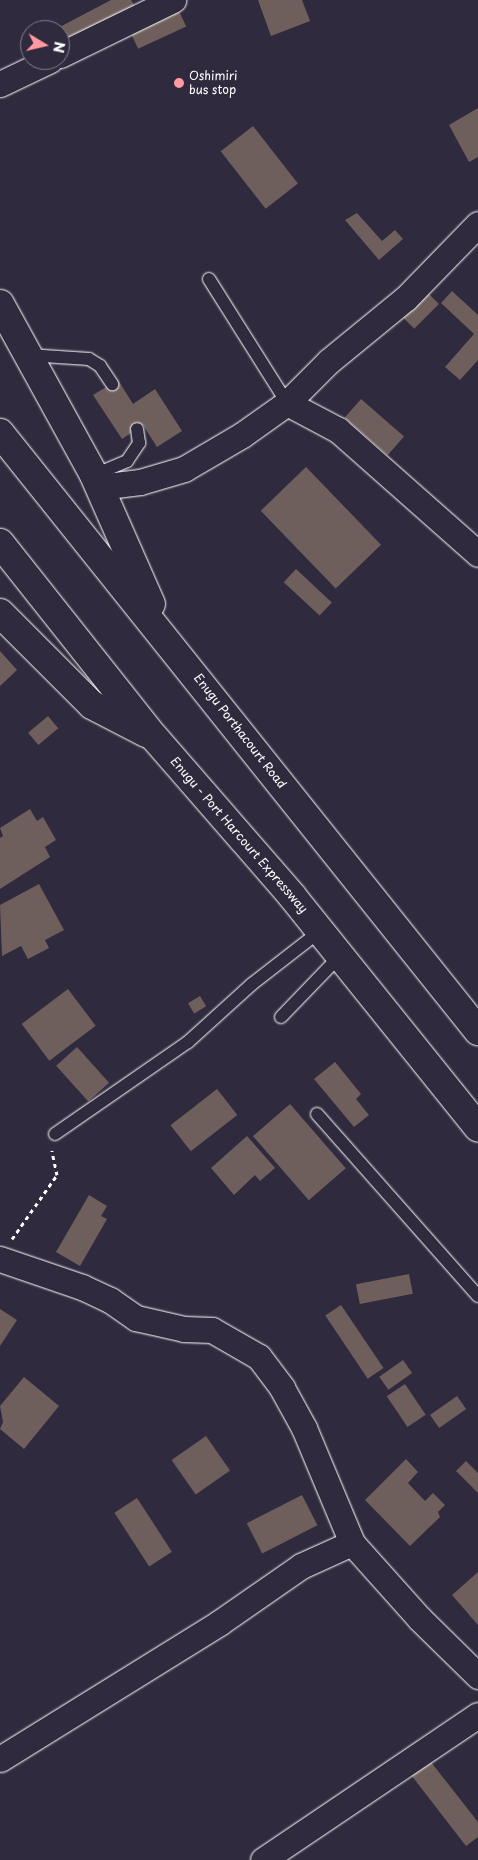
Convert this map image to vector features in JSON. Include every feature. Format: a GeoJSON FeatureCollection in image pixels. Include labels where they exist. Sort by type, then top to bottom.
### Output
{"type":"FeatureCollection","features":[{"type":"Feature","properties":{"kind":"highway"},"geometry":{"type":"LineString","coordinates":[[0,304],[97,481],[166,638]]}},
{"type":"Feature","properties":{"kind":"highway","name":"Enugu Porthacourt Road"},"geometry":{"type":"LineString","coordinates":[[0,433],[166,638],[478,1031]]}},
{"type":"Feature","properties":{"kind":"highway","name":"Enugu - Port Harcourt Expressway"},"geometry":{"type":"LineString","coordinates":[[0,543],[154,737],[320,931],[478,1127]]}},
{"type":"Feature","properties":{"kind":"highway"},"geometry":{"type":"LineString","coordinates":[[0,613],[92,705],[154,737]]}},
{"type":"Feature","properties":{"kind":"street"},"geometry":{"type":"LineString","coordinates":[[70,50],[173,0]]}},
{"type":"Feature","properties":{"kind":"street"},"geometry":{"type":"LineString","coordinates":[[0,84],[29,70]]}},
{"type":"Feature","properties":{"kind":"street"},"geometry":{"type":"LineString","coordinates":[[97,481],[140,482],[184,469],[242,435],[287,403],[329,361],[406,298],[478,224]]}},
{"type":"Feature","properties":{"kind":"street"},"geometry":{"type":"LineString","coordinates":[[287,403],[325,421],[346,436],[478,554]]}},
{"type":"Feature","properties":{"kind":"street"},"geometry":{"type":"LineString","coordinates":[[3,1254],[82,1287],[136,1318],[184,1329],[212,1330],[260,1357],[304,1428],[352,1543],[419,1618],[478,1676]]}},
{"type":"Feature","properties":{"kind":"street"},"geometry":{"type":"LineString","coordinates":[[0,1759],[219,1623],[301,1566],[352,1543]]}},
{"type":"Feature","properties":{"kind":"street"},"geometry":{"type":"LineString","coordinates":[[263,1860],[478,1715]]}},
{"type":"Feature","properties":{"kind":"lane"},"geometry":{"type":"LineString","coordinates":[[209,279],[287,403]]}},
{"type":"Feature","properties":{"kind":"lane"},"geometry":{"type":"LineString","coordinates":[[28,355],[89,359],[100,366],[112,384]]}},
{"type":"Feature","properties":{"kind":"lane"},"geometry":{"type":"LineString","coordinates":[[97,481],[127,461],[140,443],[137,429]]}},
{"type":"Feature","properties":{"kind":"lane"},"geometry":{"type":"LineString","coordinates":[[56,1134],[188,1042],[252,984],[320,931]]}},
{"type":"Feature","properties":{"kind":"lane"},"geometry":{"type":"LineString","coordinates":[[281,1017],[340,956]]}},
{"type":"Feature","properties":{"kind":"lane"},"geometry":{"type":"LineString","coordinates":[[317,1114],[478,1296]]}},
{"type":"Feature","properties":{"kind":"path"},"geometry":{"type":"LineString","coordinates":[[3,1254],[57,1175],[52,1149],[56,1134]]}},
{"type":"Feature","properties":{"kind":"building"},"geometry":{"type":"Polygon","coordinates":[[[111,0],[131,0],[136,8],[70,44],[70,22],[111,0]]]}},
{"type":"Feature","properties":{"kind":"building"},"geometry":{"type":"Polygon","coordinates":[[[258,0],[302,0],[310,21],[271,36],[258,0]]]}},
{"type":"Feature","properties":{"kind":"building"},"geometry":{"type":"Polygon","coordinates":[[[179,11],[186,26],[138,49],[131,33],[179,11]]]}},
{"type":"Feature","properties":{"kind":"building"},"geometry":{"type":"Polygon","coordinates":[[[478,108],[478,157],[469,162],[449,125],[478,108]]]}},
{"type":"Feature","properties":{"kind":"building"},"geometry":{"type":"Polygon","coordinates":[[[253,126],[298,184],[266,209],[221,151],[253,126]]]}},
{"type":"Feature","properties":{"kind":"building"},"geometry":{"type":"Polygon","coordinates":[[[357,213],[382,241],[395,230],[403,239],[379,260],[345,220],[357,213]]]}},
{"type":"Feature","properties":{"kind":"building"},"geometry":{"type":"Polygon","coordinates":[[[422,287],[439,304],[414,329],[397,312],[422,287]]]}},
{"type":"Feature","properties":{"kind":"building"},"geometry":{"type":"Polygon","coordinates":[[[452,291],[478,315],[478,360],[460,380],[445,367],[474,334],[441,303],[452,291]]]}},
{"type":"Feature","properties":{"kind":"building"},"geometry":{"type":"Polygon","coordinates":[[[118,380],[133,404],[155,389],[182,431],[157,447],[143,425],[122,439],[93,395],[118,380]]]}},
{"type":"Feature","properties":{"kind":"building"},"geometry":{"type":"Polygon","coordinates":[[[361,399],[404,436],[388,455],[345,418],[361,399]]]}},
{"type":"Feature","properties":{"kind":"building"},"geometry":{"type":"Polygon","coordinates":[[[306,467],[381,545],[336,588],[261,511],[306,467]]]}},
{"type":"Feature","properties":{"kind":"building"},"geometry":{"type":"Polygon","coordinates":[[[296,569],[332,602],[320,616],[284,582],[296,569]]]}},
{"type":"Feature","properties":{"kind":"building"},"geometry":{"type":"Polygon","coordinates":[[[0,651],[17,670],[0,686],[0,651]]]}},
{"type":"Feature","properties":{"kind":"building"},"geometry":{"type":"Polygon","coordinates":[[[48,716],[58,728],[38,745],[28,733],[48,716]]]}},
{"type":"Feature","properties":{"kind":"building"},"geometry":{"type":"Polygon","coordinates":[[[30,809],[37,821],[43,817],[56,840],[45,847],[50,857],[0,889],[0,838],[3,836],[0,828],[30,809]]]}},
{"type":"Feature","properties":{"kind":"building"},"geometry":{"type":"Polygon","coordinates":[[[39,884],[64,930],[45,940],[49,948],[28,959],[21,946],[2,956],[0,905],[39,884]]]}},
{"type":"Feature","properties":{"kind":"building"},"geometry":{"type":"Polygon","coordinates":[[[68,989],[96,1026],[49,1061],[22,1024],[68,989]]]}},
{"type":"Feature","properties":{"kind":"building"},"geometry":{"type":"Polygon","coordinates":[[[200,996],[206,1006],[194,1013],[188,1003],[200,996]]]}},
{"type":"Feature","properties":{"kind":"building"},"geometry":{"type":"Polygon","coordinates":[[[77,1047],[109,1083],[88,1101],[56,1066],[77,1047]]]}},
{"type":"Feature","properties":{"kind":"building"},"geometry":{"type":"Polygon","coordinates":[[[335,1062],[361,1094],[356,1099],[369,1115],[354,1127],[314,1079],[335,1062]]]}},
{"type":"Feature","properties":{"kind":"building"},"geometry":{"type":"Polygon","coordinates":[[[217,1089],[237,1115],[191,1151],[171,1125],[217,1089]]]}},
{"type":"Feature","properties":{"kind":"building"},"geometry":{"type":"Polygon","coordinates":[[[290,1104],[346,1168],[309,1200],[253,1136],[290,1104]]]}},
{"type":"Feature","properties":{"kind":"building"},"geometry":{"type":"Polygon","coordinates":[[[247,1136],[275,1168],[260,1181],[255,1175],[234,1195],[211,1168],[247,1136]]]}},
{"type":"Feature","properties":{"kind":"building"},"geometry":{"type":"Polygon","coordinates":[[[89,1195],[107,1206],[101,1216],[107,1219],[80,1266],[56,1252],[89,1195]]]}},
{"type":"Feature","properties":{"kind":"building"},"geometry":{"type":"Polygon","coordinates":[[[409,1274],[413,1294],[360,1304],[356,1284],[409,1274]]]}},
{"type":"Feature","properties":{"kind":"building"},"geometry":{"type":"Polygon","coordinates":[[[341,1305],[383,1368],[368,1379],[325,1316],[341,1305]]]}},
{"type":"Feature","properties":{"kind":"building"},"geometry":{"type":"Polygon","coordinates":[[[0,1309],[17,1320],[0,1346],[0,1309]]]}},
{"type":"Feature","properties":{"kind":"building"},"geometry":{"type":"Polygon","coordinates":[[[403,1360],[412,1373],[388,1390],[379,1377],[403,1360]]]}},
{"type":"Feature","properties":{"kind":"building"},"geometry":{"type":"Polygon","coordinates":[[[24,1377],[59,1406],[24,1449],[0,1429],[3,1422],[0,1406],[24,1377]]]}},
{"type":"Feature","properties":{"kind":"building"},"geometry":{"type":"Polygon","coordinates":[[[405,1384],[426,1415],[407,1427],[387,1396],[405,1384]]]}},
{"type":"Feature","properties":{"kind":"building"},"geometry":{"type":"Polygon","coordinates":[[[457,1396],[466,1409],[439,1428],[430,1415],[457,1396]]]}},
{"type":"Feature","properties":{"kind":"building"},"geometry":{"type":"Polygon","coordinates":[[[206,1436],[230,1470],[196,1494],[172,1460],[206,1436]]]}},
{"type":"Feature","properties":{"kind":"building"},"geometry":{"type":"Polygon","coordinates":[[[406,1459],[418,1472],[408,1483],[425,1501],[433,1493],[445,1505],[438,1512],[440,1517],[410,1546],[365,1500],[406,1459]]]}},
{"type":"Feature","properties":{"kind":"building"},"geometry":{"type":"Polygon","coordinates":[[[466,1461],[478,1473],[478,1493],[456,1471],[466,1461]]]}},
{"type":"Feature","properties":{"kind":"building"},"geometry":{"type":"Polygon","coordinates":[[[302,1495],[317,1525],[262,1553],[247,1523],[302,1495]]]}},
{"type":"Feature","properties":{"kind":"building"},"geometry":{"type":"Polygon","coordinates":[[[137,1498],[172,1552],[149,1566],[114,1513],[137,1498]]]}},
{"type":"Feature","properties":{"kind":"building"},"geometry":{"type":"Polygon","coordinates":[[[478,1572],[478,1625],[452,1595],[478,1572]]]}},
{"type":"Feature","properties":{"kind":"building"},"geometry":{"type":"Polygon","coordinates":[[[427,1757],[478,1822],[478,1837],[466,1846],[408,1771],[427,1757]]]}},
{"type":"Feature","properties":{"kind":"place","name":"Oshimiri bus stop"},"geometry":{"type":"Point","coordinates":[179,83]}}]}
